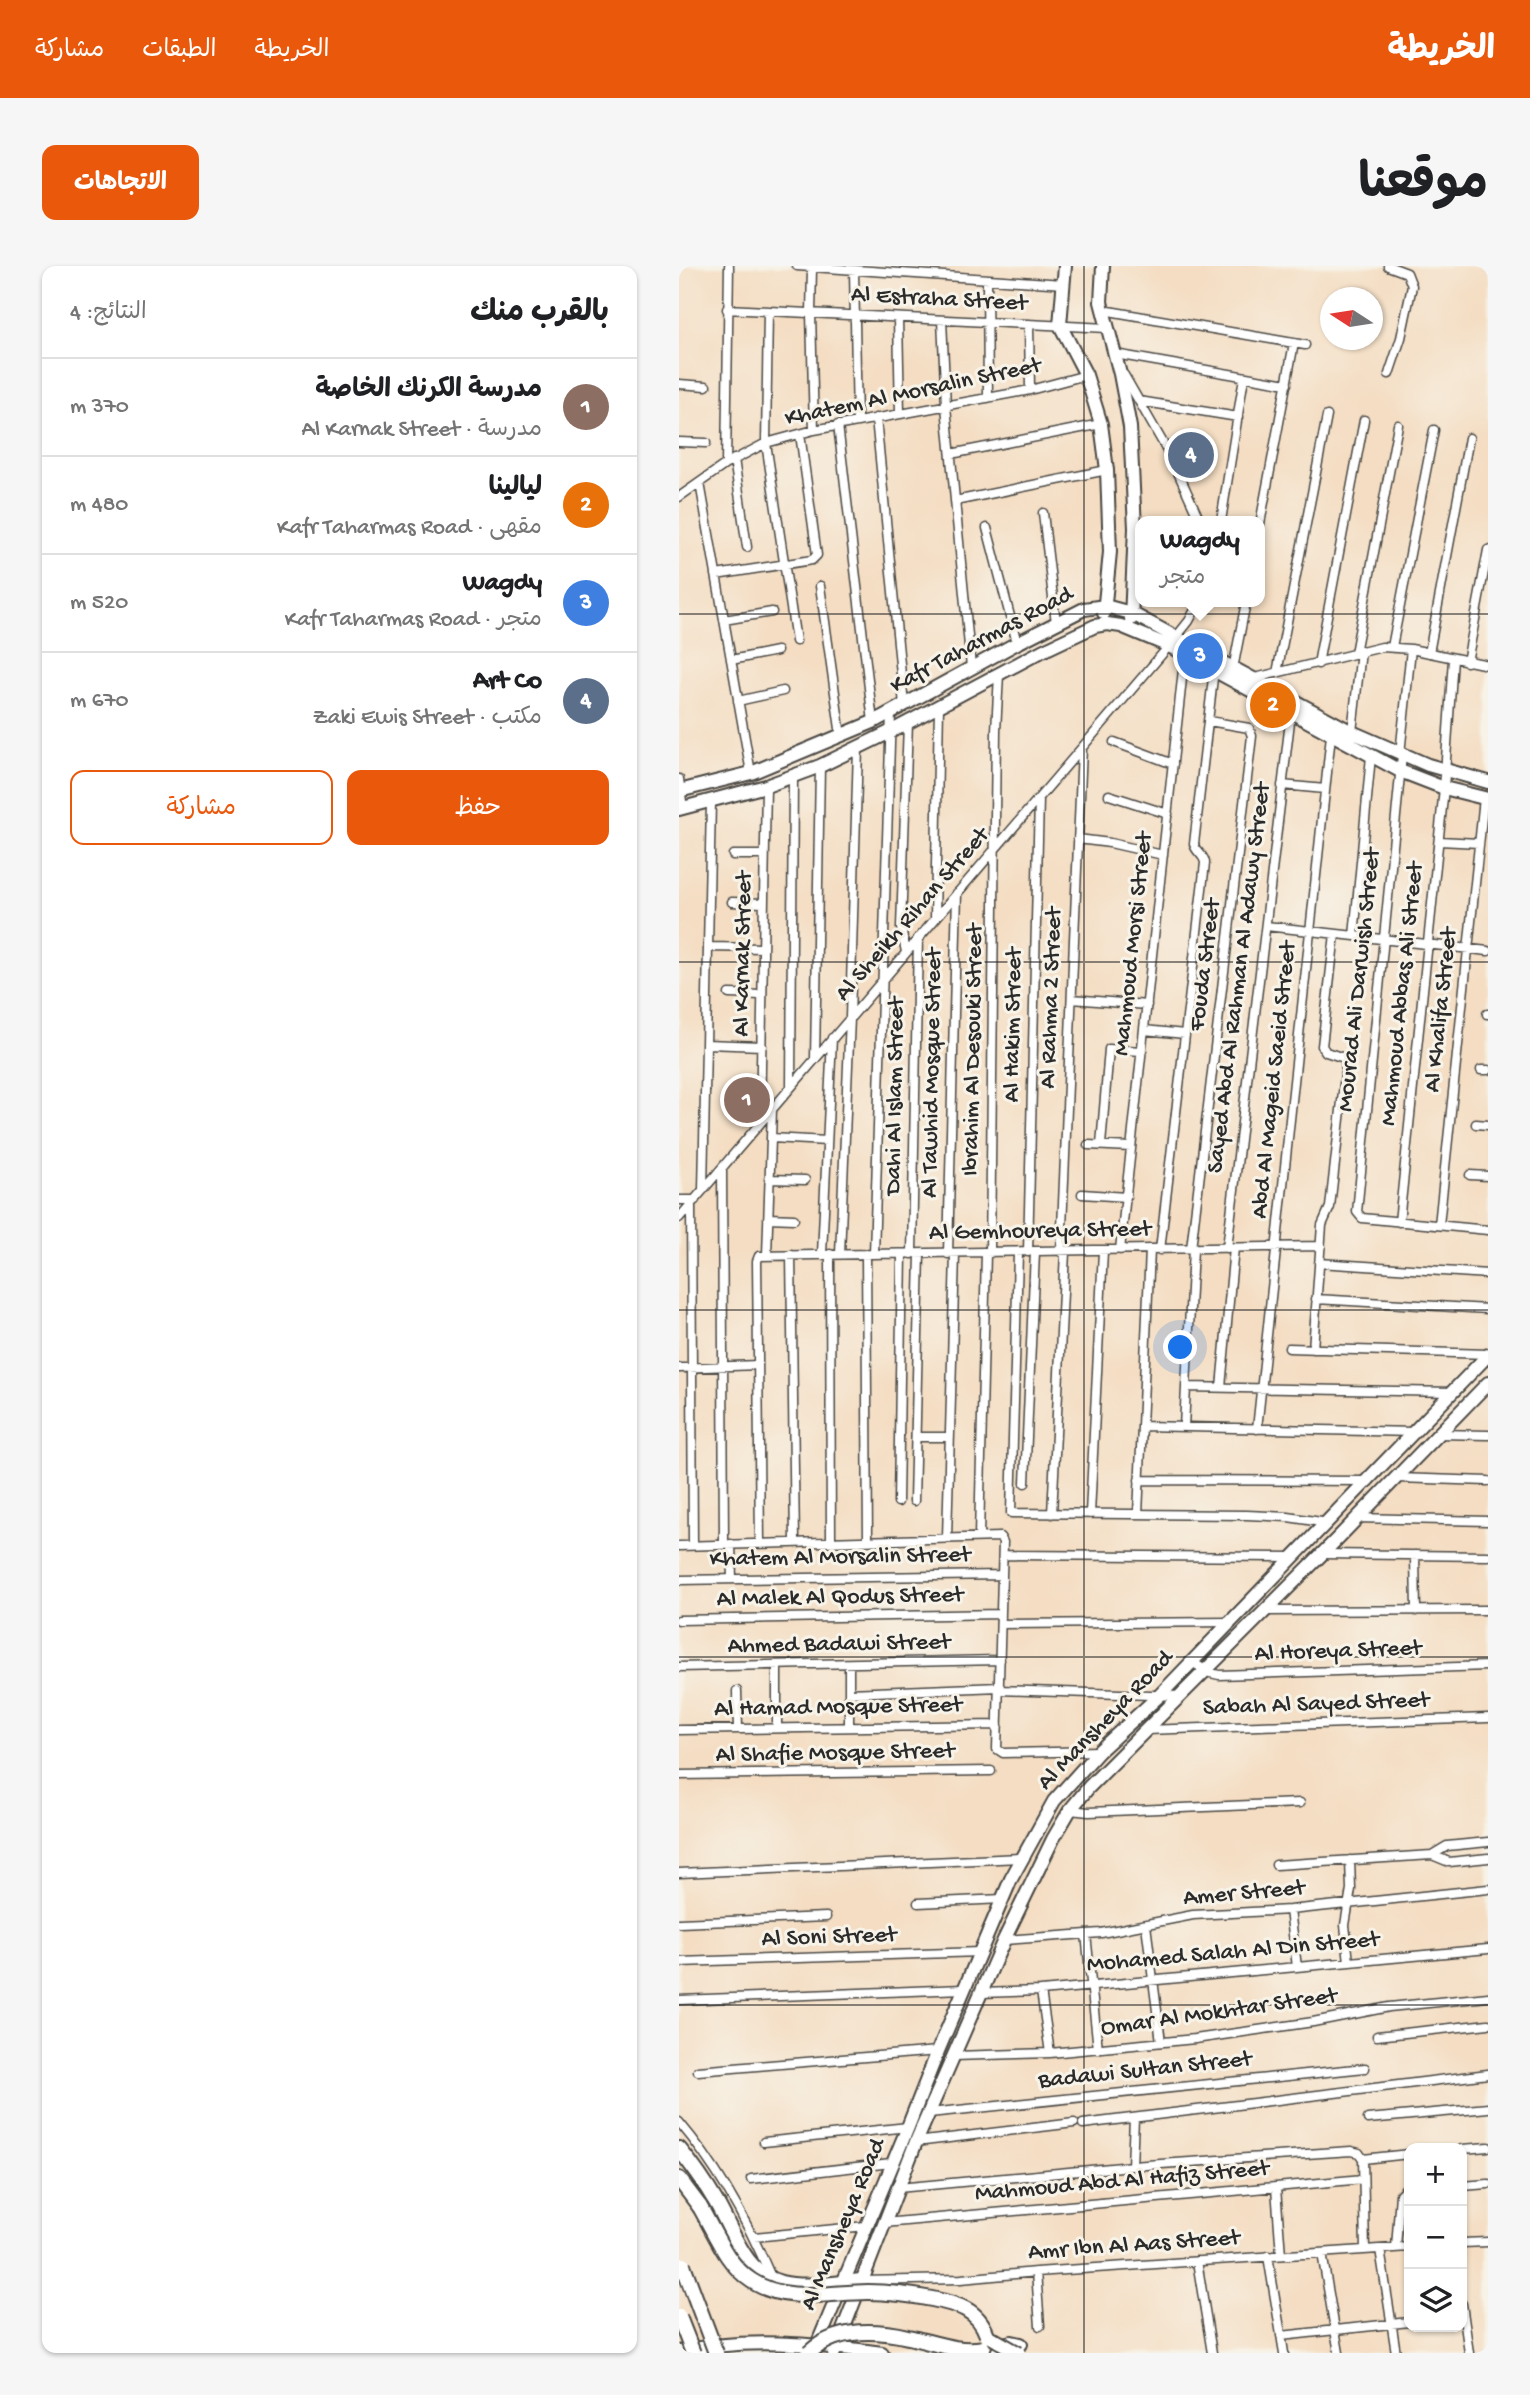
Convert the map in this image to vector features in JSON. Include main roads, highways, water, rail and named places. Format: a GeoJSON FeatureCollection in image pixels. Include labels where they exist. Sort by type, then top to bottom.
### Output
{"type":"FeatureCollection","features":[{"type":"Feature","properties":{"kind":"highway"},"geometry":{"type":"LineString","coordinates":[[679,2149],[714,2198],[747,2260],[758,2271],[772,2280],[798,2285],[862,2281]]}},
{"type":"Feature","properties":{"kind":"highway"},"geometry":{"type":"LineString","coordinates":[[679,2179],[700,2207],[731,2262],[744,2276],[761,2286],[789,2294],[881,2292],[950,2303],[974,2313],[982,2323],[989,2345],[956,2349],[907,2336],[863,2332],[835,2336],[823,2341],[813,2351]]}},
{"type":"Feature","properties":{"kind":"highway"},"geometry":{"type":"LineString","coordinates":[[681,2260],[716,2353]]}},
{"type":"Feature","properties":{"kind":"highway"},"geometry":{"type":"LineString","coordinates":[[679,2317],[693,2353]]}},
{"type":"Feature","properties":{"kind":"place","name":"Art Co"},"geometry":{"type":"Point","coordinates":[1191,455]}},
{"type":"Feature","properties":{"kind":"place","name":"Wagdy"},"geometry":{"type":"Point","coordinates":[1200,656]}},
{"type":"Feature","properties":{"kind":"place","name":"ليالينا"},"geometry":{"type":"Point","coordinates":[1273,705]}},
{"type":"Feature","properties":{"kind":"place","name":"مدرسة الكرنك الخاصة"},"geometry":{"type":"Point","coordinates":[747,1100]}}]}
